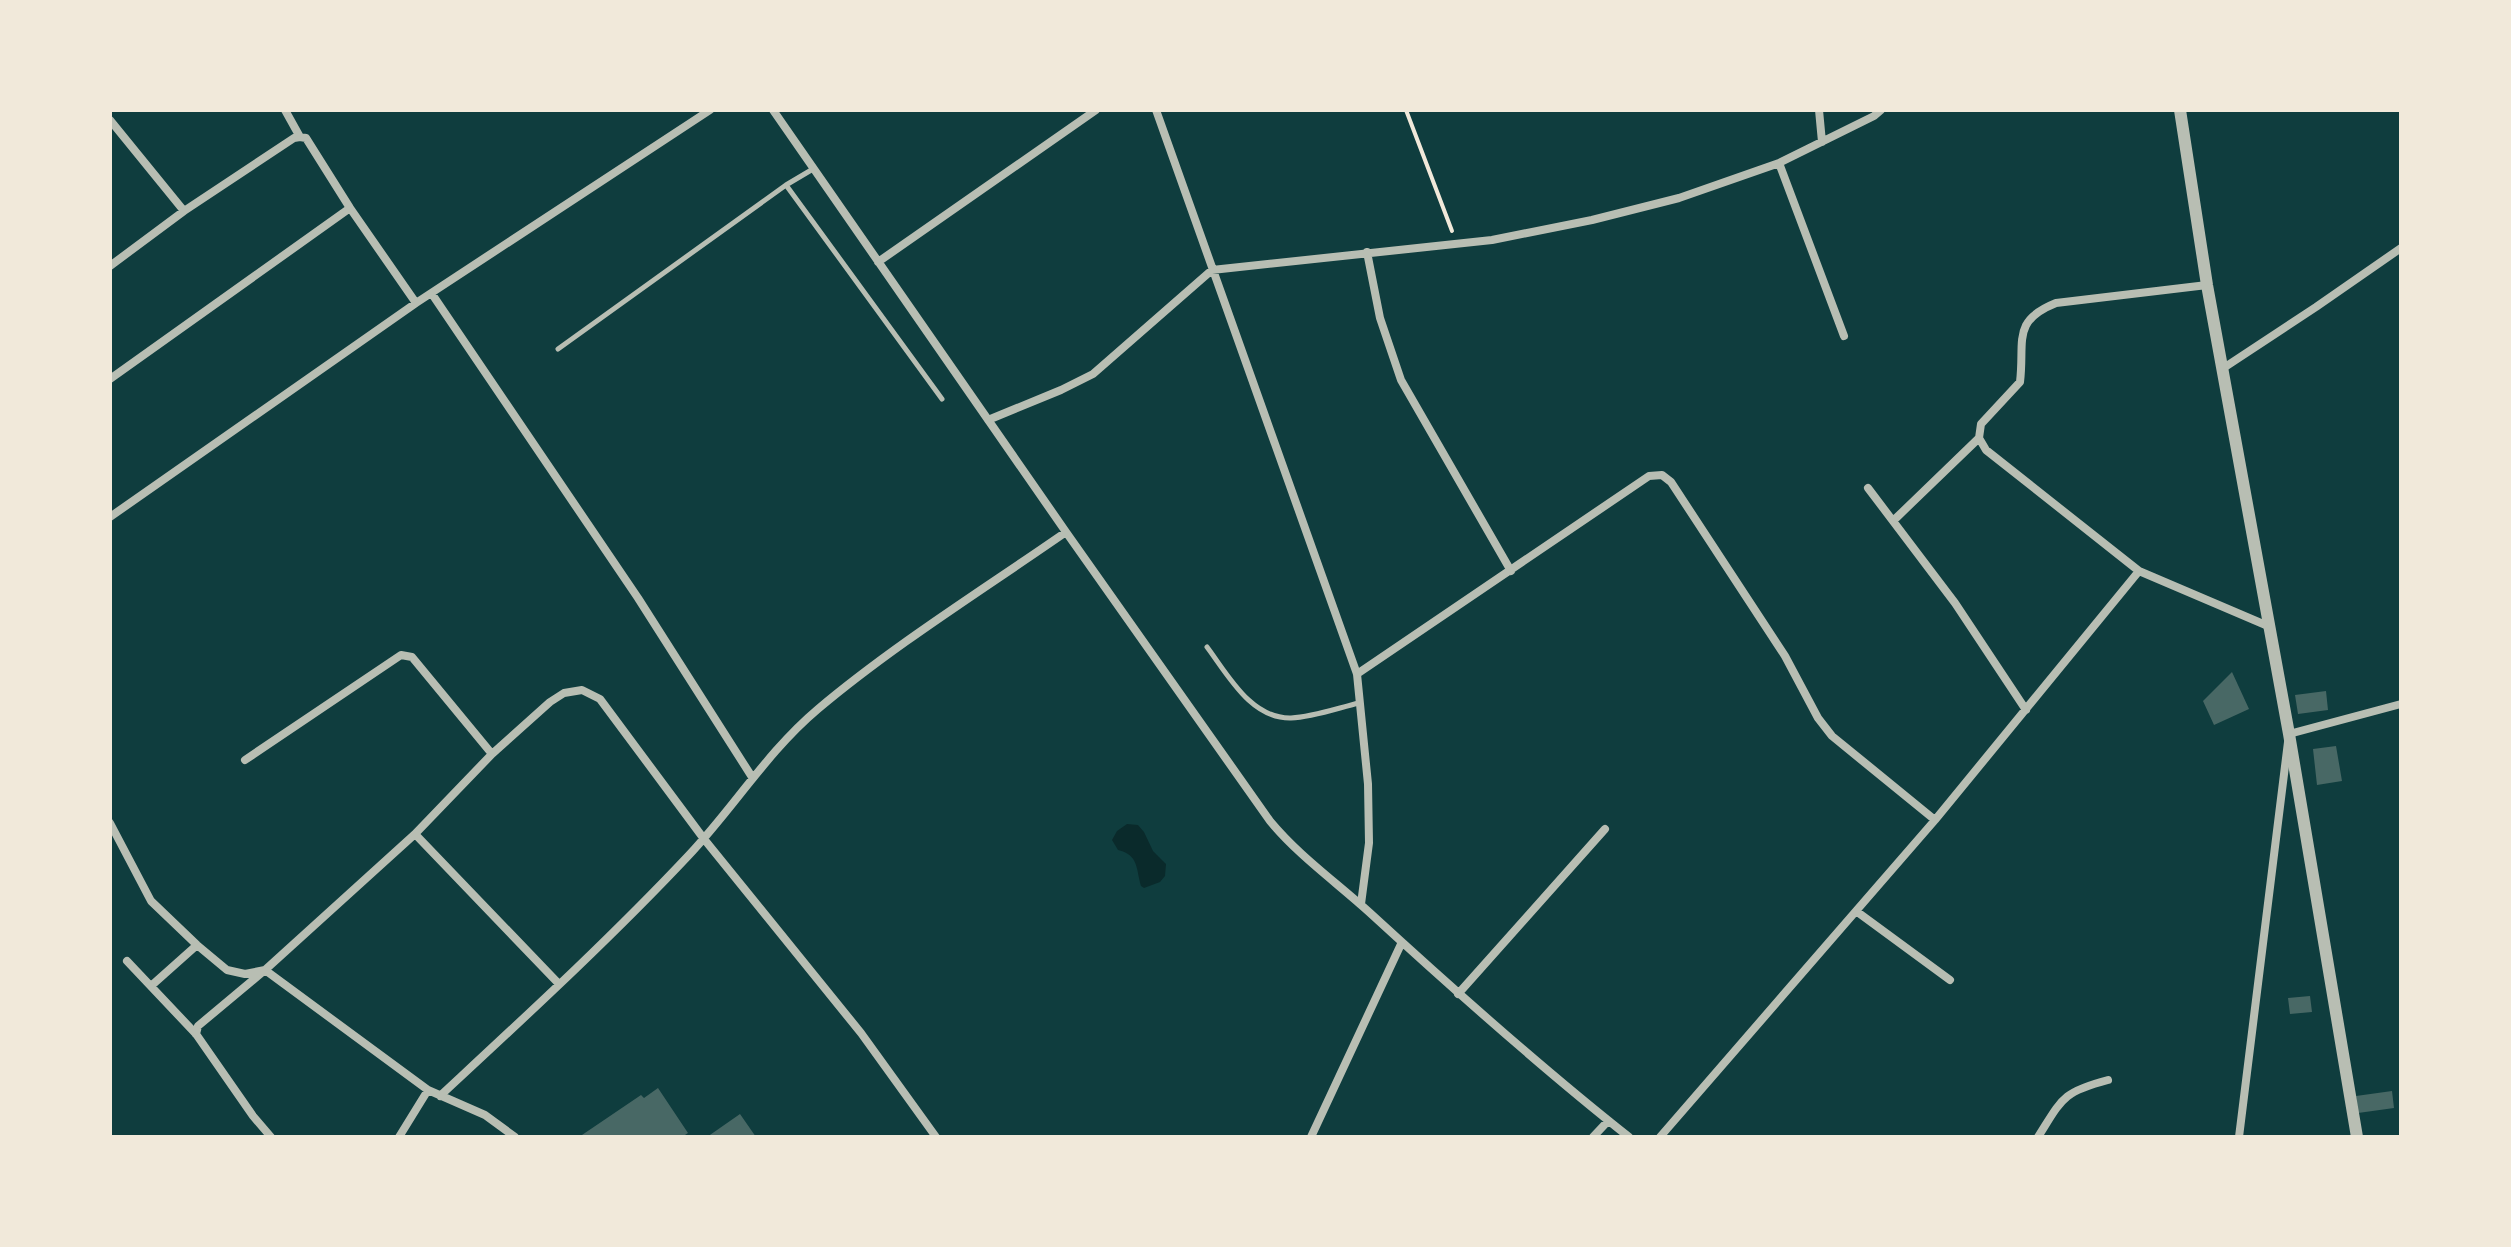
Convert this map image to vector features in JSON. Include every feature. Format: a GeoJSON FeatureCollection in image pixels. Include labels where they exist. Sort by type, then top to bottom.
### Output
{"type":"FeatureCollection","features":[{"type":"Feature","properties":{"kind":"street"},"geometry":{"type":"LineString","coordinates":[[285,110],[300,137]]}},
{"type":"Feature","properties":{"kind":"street"},"geometry":{"type":"LineString","coordinates":[[110,517],[416,303],[710,110]]}},
{"type":"Feature","properties":{"kind":"street"},"geometry":{"type":"LineString","coordinates":[[773,110],[1270,821],[1286,840],[1458,994],[1629,1137]]}},
{"type":"Feature","properties":{"kind":"street"},"geometry":{"type":"LineString","coordinates":[[878,262],[1096,110]]}},
{"type":"Feature","properties":{"kind":"street"},"geometry":{"type":"LineString","coordinates":[[1156,110],[1357,674],[1368,784],[1369,843],[1361,904]]}},
{"type":"Feature","properties":{"kind":"street"},"geometry":{"type":"LineString","coordinates":[[1819,110],[1822,142]]}},
{"type":"Feature","properties":{"kind":"street"},"geometry":{"type":"LineString","coordinates":[[2180,110],[2207,285],[2289,734],[2357,1137]]}},
{"type":"Feature","properties":{"kind":"street"},"geometry":{"type":"LineString","coordinates":[[988,420],[1093,374],[1212,270],[1492,240],[1592,220],[1679,198],[1779,163],[1876,112]]}},
{"type":"Feature","properties":{"kind":"street"},"geometry":{"type":"LineString","coordinates":[[110,120],[184,211]]}},
{"type":"Feature","properties":{"kind":"street"},"geometry":{"type":"LineString","coordinates":[[110,266],[184,211],[300,137],[306,138],[416,303]]}},
{"type":"Feature","properties":{"kind":"street"},"geometry":{"type":"LineString","coordinates":[[1779,163],[1844,336]]}},
{"type":"Feature","properties":{"kind":"street"},"geometry":{"type":"LineString","coordinates":[[110,379],[350,208]]}},
{"type":"Feature","properties":{"kind":"street"},"geometry":{"type":"LineString","coordinates":[[2222,369],[2401,248]]}},
{"type":"Feature","properties":{"kind":"street"},"geometry":{"type":"LineString","coordinates":[[1367,252],[1380,318],[1401,380],[1511,571]]}},
{"type":"Feature","properties":{"kind":"street"},"geometry":{"type":"LineString","coordinates":[[1893,521],[1979,438],[1981,424],[2020,382],[2023,333],[2028,319],[2037,310],[2056,303],[2207,285]]}},
{"type":"Feature","properties":{"kind":"street"},"geometry":{"type":"LineString","coordinates":[[432,294],[638,598],[752,777]]}},
{"type":"Feature","properties":{"kind":"street"},"geometry":{"type":"LineString","coordinates":[[1979,438],[1986,450],[2139,571],[2268,626]]}},
{"type":"Feature","properties":{"kind":"street"},"geometry":{"type":"LineString","coordinates":[[1357,674],[1649,476],[1662,475],[1671,482],[1785,656],[1818,718],[1832,736],[1935,820]]}},
{"type":"Feature","properties":{"kind":"street"},"geometry":{"type":"LineString","coordinates":[[1868,488],[1955,603],[2026,710]]}},
{"type":"Feature","properties":{"kind":"street"},"geometry":{"type":"LineString","coordinates":[[440,1096],[635,913],[704,839],[752,777],[817,710],[876,664],[1066,532]]}},
{"type":"Feature","properties":{"kind":"street"},"geometry":{"type":"LineString","coordinates":[[1660,1137],[1935,820],[2139,571]]}},
{"type":"Feature","properties":{"kind":"street"},"geometry":{"type":"LineString","coordinates":[[245,760],[401,655],[412,657],[492,754]]}},
{"type":"Feature","properties":{"kind":"street"},"geometry":{"type":"LineString","coordinates":[[196,1034],[198,1026],[265,970],[415,834],[492,754],[550,702],[564,693],[582,690],[600,699],[704,839],[861,1033],[936,1137]]}},
{"type":"Feature","properties":{"kind":"street"},"geometry":{"type":"LineString","coordinates":[[2289,734],[2401,704]]}},
{"type":"Feature","properties":{"kind":"street"},"geometry":{"type":"LineString","coordinates":[[2239,1137],[2289,734]]}},
{"type":"Feature","properties":{"kind":"street"},"geometry":{"type":"LineString","coordinates":[[110,823],[151,901],[227,970],[245,974],[265,970],[428,1090],[485,1115],[515,1137]]}},
{"type":"Feature","properties":{"kind":"street"},"geometry":{"type":"LineString","coordinates":[[1458,994],[1605,829]]}},
{"type":"Feature","properties":{"kind":"street"},"geometry":{"type":"LineString","coordinates":[[415,834],[559,984]]}},
{"type":"Feature","properties":{"kind":"street"},"geometry":{"type":"LineString","coordinates":[[1856,911],[1950,980]]}},
{"type":"Feature","properties":{"kind":"street"},"geometry":{"type":"LineString","coordinates":[[1311,1137],[1402,942]]}},
{"type":"Feature","properties":{"kind":"street"},"geometry":{"type":"LineString","coordinates":[[151,986],[197,945]]}},
{"type":"Feature","properties":{"kind":"street"},"geometry":{"type":"LineString","coordinates":[[127,961],[196,1034],[271,1137]]}},
{"type":"Feature","properties":{"kind":"street"},"geometry":{"type":"LineString","coordinates":[[2038,1137],[2059,1102],[2079,1087],[2108,1080]]}},
{"type":"Feature","properties":{"kind":"street"},"geometry":{"type":"LineString","coordinates":[[399,1137],[428,1090]]}},
{"type":"Feature","properties":{"kind":"street"},"geometry":{"type":"LineString","coordinates":[[1593,1137],[1608,1121]]}},
{"type":"Feature","properties":{"kind":"lane"},"geometry":{"type":"LineString","coordinates":[[558,349],[786,185],[813,169]]}},
{"type":"Feature","properties":{"kind":"lane"},"geometry":{"type":"LineString","coordinates":[[786,185],[942,399]]}},
{"type":"Feature","properties":{"kind":"lane"},"geometry":{"type":"LineString","coordinates":[[1207,647],[1249,701],[1264,711],[1292,718],[1359,703]]}},
{"type":"Feature","properties":{"kind":"path"},"geometry":{"type":"LineString","coordinates":[[1406,110],[1457,244]]}},
{"type":"Feature","properties":{"kind":"water"},"geometry":{"type":"Polygon","coordinates":[[[1127,824],[1138,825],[1153,851],[1166,864],[1165,876],[1160,882],[1144,888],[1141,886],[1133,859],[1118,850],[1112,840],[1117,831],[1127,824]]]}},
{"type":"Feature","properties":{"kind":"building"},"geometry":{"type":"Polygon","coordinates":[[[2232,672],[2249,709],[2214,725],[2203,701],[2232,672]]]}},
{"type":"Feature","properties":{"kind":"building"},"geometry":{"type":"Polygon","coordinates":[[[2326,691],[2328,710],[2298,714],[2295,695],[2326,691]]]}},
{"type":"Feature","properties":{"kind":"building"},"geometry":{"type":"Polygon","coordinates":[[[2336,746],[2342,781],[2317,785],[2313,749],[2336,746]]]}},
{"type":"Feature","properties":{"kind":"building"},"geometry":{"type":"Polygon","coordinates":[[[2310,996],[2312,1012],[2290,1014],[2288,998],[2310,996]]]}},
{"type":"Feature","properties":{"kind":"building"},"geometry":{"type":"Polygon","coordinates":[[[658,1088],[688,1133],[682,1137],[579,1137],[641,1095],[644,1098],[658,1088]]]}},
{"type":"Feature","properties":{"kind":"building"},"geometry":{"type":"Polygon","coordinates":[[[2392,1091],[2394,1108],[2358,1113],[2356,1096],[2392,1091]]]}},
{"type":"Feature","properties":{"kind":"building"},"geometry":{"type":"Polygon","coordinates":[[[740,1114],[756,1137],[707,1137],[740,1114]]]}}]}
